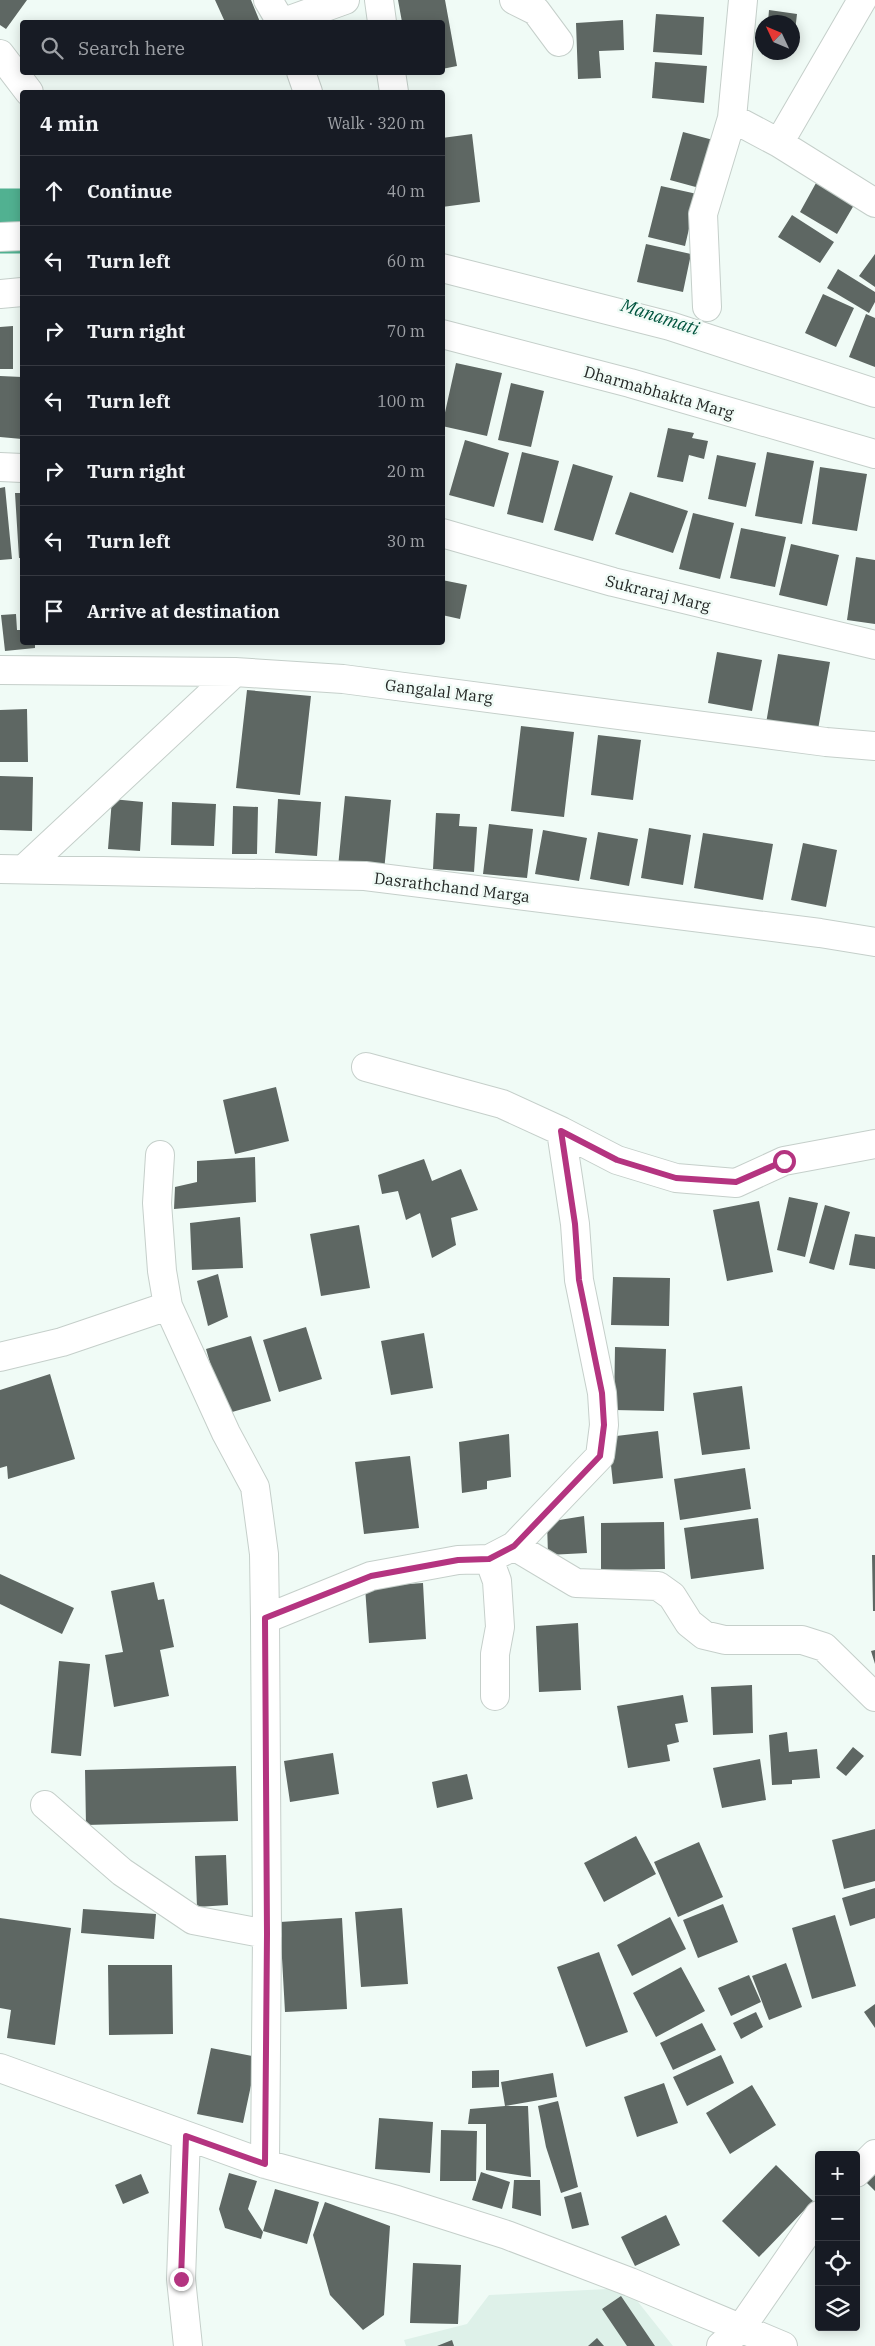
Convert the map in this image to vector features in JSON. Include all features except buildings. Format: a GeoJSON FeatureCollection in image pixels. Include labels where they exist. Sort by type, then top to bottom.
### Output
{"type":"FeatureCollection","features":[{"type":"Feature","properties":{"kind":"street"},"geometry":{"type":"LineString","coordinates":[[268,0],[282,20]]}},
{"type":"Feature","properties":{"kind":"street"},"geometry":{"type":"LineString","coordinates":[[289,20],[345,0]]}},
{"type":"Feature","properties":{"kind":"street"},"geometry":{"type":"LineString","coordinates":[[379,0],[382,20]]}},
{"type":"Feature","properties":{"kind":"street"},"geometry":{"type":"LineString","coordinates":[[514,0],[536,11],[559,42]]}},
{"type":"Feature","properties":{"kind":"street"},"geometry":{"type":"LineString","coordinates":[[707,307],[703,214],[732,118],[743,0]]}},
{"type":"Feature","properties":{"kind":"street"},"geometry":{"type":"LineString","coordinates":[[779,144],[862,0]]}},
{"type":"Feature","properties":{"kind":"street"},"geometry":{"type":"LineString","coordinates":[[0,54],[27,90]]}},
{"type":"Feature","properties":{"kind":"street"},"geometry":{"type":"LineString","coordinates":[[301,75],[307,90]]}},
{"type":"Feature","properties":{"kind":"street"},"geometry":{"type":"LineString","coordinates":[[391,75],[394,90]]}},
{"type":"Feature","properties":{"kind":"street"},"geometry":{"type":"LineString","coordinates":[[732,118],[779,144],[875,203]]}},
{"type":"Feature","properties":{"kind":"street"},"geometry":{"type":"LineString","coordinates":[[0,236],[20,236]]}},
{"type":"Feature","properties":{"kind":"street"},"geometry":{"type":"LineString","coordinates":[[445,269],[670,326],[875,393]]}},
{"type":"Feature","properties":{"kind":"street"},"geometry":{"type":"LineString","coordinates":[[0,294],[20,292]]}},
{"type":"Feature","properties":{"kind":"street","name":"Dharmabhakta Marg"},"geometry":{"type":"LineString","coordinates":[[445,335],[630,383],[875,454]]}},
{"type":"Feature","properties":{"kind":"street"},"geometry":{"type":"LineString","coordinates":[[0,468],[20,468]]}},
{"type":"Feature","properties":{"kind":"street","name":"Sukraraj Marg"},"geometry":{"type":"LineString","coordinates":[[445,534],[613,582],[875,645]]}},
{"type":"Feature","properties":{"kind":"street","name":"Gangalal Marg"},"geometry":{"type":"LineString","coordinates":[[0,670],[235,672],[343,679],[817,741],[875,746]]}},
{"type":"Feature","properties":{"kind":"street"},"geometry":{"type":"LineString","coordinates":[[13,868],[235,672]]}},
{"type":"Feature","properties":{"kind":"street","name":"Dasrathchand Marga"},"geometry":{"type":"LineString","coordinates":[[13,868],[365,876],[820,933],[875,942]]}},
{"type":"Feature","properties":{"kind":"street"},"geometry":{"type":"LineString","coordinates":[[366,1067],[502,1104],[561,1131],[617,1160],[676,1178],[736,1182],[784,1161],[875,1144]]}},
{"type":"Feature","properties":{"kind":"street"},"geometry":{"type":"LineString","coordinates":[[265,1618],[371,1576],[458,1560],[489,1559],[514,1546],[600,1456],[604,1425],[602,1393],[579,1280],[575,1224],[561,1131]]}},
{"type":"Feature","properties":{"kind":"street"},"geometry":{"type":"LineString","coordinates":[[160,1156],[157,1203],[162,1271],[168,1306],[226,1433],[255,1487],[264,1554],[267,1934],[265,2164]]}},
{"type":"Feature","properties":{"kind":"street"},"geometry":{"type":"LineString","coordinates":[[0,1357],[62,1342],[168,1306]]}},
{"type":"Feature","properties":{"kind":"street"},"geometry":{"type":"LineString","coordinates":[[514,1546],[576,1584],[658,1586],[672,1596],[689,1623],[704,1635],[725,1640],[802,1640],[824,1646],[875,1698]]}},
{"type":"Feature","properties":{"kind":"street"},"geometry":{"type":"LineString","coordinates":[[489,1559],[496,1582],[500,1626],[495,1654],[495,1696]]}},
{"type":"Feature","properties":{"kind":"street"},"geometry":{"type":"LineString","coordinates":[[45,1805],[122,1872],[193,1920],[267,1934]]}},
{"type":"Feature","properties":{"kind":"street"},"geometry":{"type":"LineString","coordinates":[[0,2068],[265,2164],[398,2200],[507,2235],[630,2282],[783,2346]]}},
{"type":"Feature","properties":{"kind":"street"},"geometry":{"type":"LineString","coordinates":[[186,2136],[181,2279],[188,2346]]}},
{"type":"Feature","properties":{"kind":"street"},"geometry":{"type":"LineString","coordinates":[[860,2169],[875,2154]]}},
{"type":"Feature","properties":{"kind":"street"},"geometry":{"type":"LineString","coordinates":[[721,2346],[741,2328],[815,2221]]}},
{"type":"Feature","properties":{"kind":"shaded area"},"geometry":{"type":"Polygon","coordinates":[[[627,2288],[673,2346],[406,2346],[404,2340],[467,2324],[489,2295],[627,2288]]]}},
{"type":"Feature","properties":{"kind":"waterway","name":"Manamati"},"geometry":{"type":"LineString","coordinates":[[0,221],[20,221]]}},
{"type":"Feature","properties":{"kind":"route"},"geometry":{"type":"LineString","coordinates":[[181,2279],[186,2136],[265,2164],[267,1934],[265,1618],[371,1576],[458,1560],[489,1559],[514,1546],[600,1456],[604,1425],[602,1393],[579,1280],[575,1224],[561,1131],[617,1160],[676,1178],[736,1182],[784,1161]]}}]}
